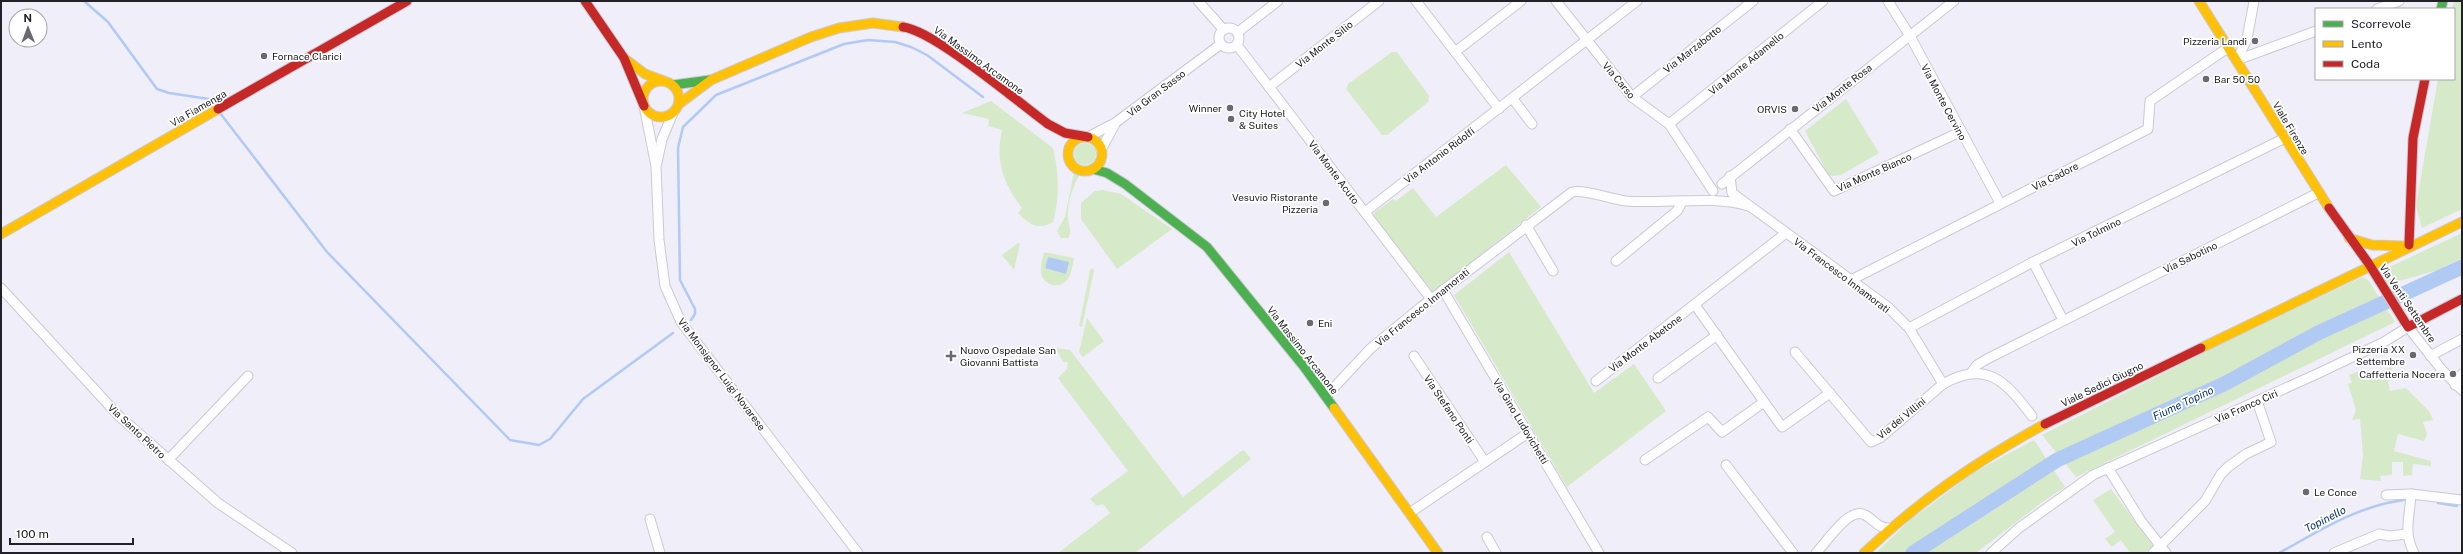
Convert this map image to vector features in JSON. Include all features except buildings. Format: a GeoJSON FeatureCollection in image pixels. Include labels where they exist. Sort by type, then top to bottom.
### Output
{"type":"FeatureCollection","features":[{"type":"Feature","properties":{"kind":"main road","name":"Via Fiamenga"},"geometry":{"type":"LineString","coordinates":[[1,234],[407,1]]}},
{"type":"Feature","properties":{"kind":"main road","name":"Viale Firenze"},"geometry":{"type":"LineString","coordinates":[[2199,1],[2229,47],[2318,193],[2369,264]]}},
{"type":"Feature","properties":{"kind":"main road"},"geometry":{"type":"LineString","coordinates":[[587,3],[624,58],[644,106],[657,117],[668,116],[673,113],[679,104],[679,93],[668,83],[645,74],[624,58]]}},
{"type":"Feature","properties":{"kind":"main road","name":"Via Massimo Arcamone"},"geometry":{"type":"LineString","coordinates":[[679,104],[711,80],[811,37],[839,28],[873,23],[912,28],[939,43],[1048,124],[1065,133],[1088,137],[1096,142],[1109,164],[1125,184]]}},
{"type":"Feature","properties":{"kind":"main road","name":"Via Massimo Arcamone"},"geometry":{"type":"LineString","coordinates":[[668,83],[711,80]]}},
{"type":"Feature","properties":{"kind":"main road"},"geometry":{"type":"LineString","coordinates":[[2349,238],[2382,246],[2409,245],[2413,138],[2425,80]]}},
{"type":"Feature","properties":{"kind":"main road"},"geometry":{"type":"LineString","coordinates":[[644,106],[645,90],[653,83],[668,83]]}},
{"type":"Feature","properties":{"kind":"main road","name":"Via Massimo Arcamone"},"geometry":{"type":"LineString","coordinates":[[1048,124],[1068,153],[1069,161],[1075,168],[1084,171],[1093,169],[1107,173],[1125,184],[1207,247],[1305,368],[1411,512],[1438,553]]}},
{"type":"Feature","properties":{"kind":"main road"},"geometry":{"type":"LineString","coordinates":[[1068,153],[1069,147],[1077,139],[1088,137]]}},
{"type":"Feature","properties":{"kind":"main road"},"geometry":{"type":"LineString","coordinates":[[1093,169],[1100,161],[1101,150]]}},
{"type":"Feature","properties":{"kind":"main road"},"geometry":{"type":"LineString","coordinates":[[2382,246],[2398,237],[2409,218]]}},
{"type":"Feature","properties":{"kind":"main road","name":"Viale Sedici Giugno"},"geometry":{"type":"LineString","coordinates":[[1864,553],[1889,528],[1929,494],[1960,471],[2050,422],[2369,264],[2462,222]]}},
{"type":"Feature","properties":{"kind":"main road","name":"Via Venti Settembre"},"geometry":{"type":"LineString","coordinates":[[2369,264],[2408,327]]}},
{"type":"Feature","properties":{"kind":"main road"},"geometry":{"type":"LineString","coordinates":[[2408,327],[2462,299]]}},
{"type":"Feature","properties":{"kind":"street"},"geometry":{"type":"LineString","coordinates":[[1198,1],[1224,30]]}},
{"type":"Feature","properties":{"kind":"street"},"geometry":{"type":"LineString","coordinates":[[1238,32],[1278,1]]}},
{"type":"Feature","properties":{"kind":"street","name":"Via Monte Silio"},"geometry":{"type":"LineString","coordinates":[[1269,87],[1379,1]]}},
{"type":"Feature","properties":{"kind":"street"},"geometry":{"type":"LineString","coordinates":[[1416,1],[1499,109]]}},
{"type":"Feature","properties":{"kind":"street"},"geometry":{"type":"LineString","coordinates":[[1455,52],[1520,1]]}},
{"type":"Feature","properties":{"kind":"street","name":"Via Carso"},"geometry":{"type":"LineString","coordinates":[[1556,1],[1632,97],[1669,124],[1701,172],[1722,192]]}},
{"type":"Feature","properties":{"kind":"street","name":"Via Antonio Ridolfi"},"geometry":{"type":"LineString","coordinates":[[1365,212],[1588,41],[1637,1]]}},
{"type":"Feature","properties":{"kind":"street","name":"Via Marzabotto"},"geometry":{"type":"LineString","coordinates":[[1632,97],[1753,1]]}},
{"type":"Feature","properties":{"kind":"street","name":"Via Monte Adamello"},"geometry":{"type":"LineString","coordinates":[[1669,124],[1823,1]]}},
{"type":"Feature","properties":{"kind":"street","name":"Via Monte Cervino"},"geometry":{"type":"LineString","coordinates":[[1888,1],[1910,36],[1960,132],[2000,203]]}},
{"type":"Feature","properties":{"kind":"street","name":"Via Monte Rosa"},"geometry":{"type":"LineString","coordinates":[[1722,192],[1730,176],[1954,1]]}},
{"type":"Feature","properties":{"kind":"street"},"geometry":{"type":"LineString","coordinates":[[2237,60],[2247,39],[2254,1]]}},
{"type":"Feature","properties":{"kind":"street"},"geometry":{"type":"LineString","coordinates":[[2380,8],[2399,1]]}},
{"type":"Feature","properties":{"kind":"street"},"geometry":{"type":"LineString","coordinates":[[1230,28],[1238,32],[1239,39],[1237,45],[1229,48],[1221,44],[1220,34],[1224,30],[1230,28]]}},
{"type":"Feature","properties":{"kind":"street"},"geometry":{"type":"LineString","coordinates":[[2237,60],[2315,31]]}},
{"type":"Feature","properties":{"kind":"street","name":"Via Gran Sasso"},"geometry":{"type":"LineString","coordinates":[[1088,137],[1115,123],[1221,44]]}},
{"type":"Feature","properties":{"kind":"street","name":"Via Monte Acuto"},"geometry":{"type":"LineString","coordinates":[[1237,45],[1431,299]]}},
{"type":"Feature","properties":{"kind":"street","name":"Via Cadore"},"geometry":{"type":"LineString","coordinates":[[1851,280],[2148,129],[2150,101],[2229,47]]}},
{"type":"Feature","properties":{"kind":"street"},"geometry":{"type":"LineString","coordinates":[[1513,98],[1532,124]]}},
{"type":"Feature","properties":{"kind":"street","name":"Via Monsignor Luigi Novarese"},"geometry":{"type":"LineString","coordinates":[[644,106],[656,166],[659,240],[665,286],[681,322],[858,553]]}},
{"type":"Feature","properties":{"kind":"street","name":"Via Monsignor Luigi Novarese"},"geometry":{"type":"LineString","coordinates":[[656,166],[662,139],[673,113]]}},
{"type":"Feature","properties":{"kind":"street"},"geometry":{"type":"LineString","coordinates":[[1101,150],[1115,123]]}},
{"type":"Feature","properties":{"kind":"street","name":"Via Monte Bianco"},"geometry":{"type":"LineString","coordinates":[[1790,129],[1834,191],[1960,132]]}},
{"type":"Feature","properties":{"kind":"street","name":"Via Tolmino"},"geometry":{"type":"LineString","coordinates":[[1909,328],[2034,262],[2285,138]]}},
{"type":"Feature","properties":{"kind":"street","name":"Via Francesco Innamorati"},"geometry":{"type":"LineString","coordinates":[[1326,396],[1370,349],[1442,290],[1562,197],[1577,191],[1610,199],[1682,202],[1722,192],[1748,206],[1888,307],[1909,328],[1943,384]]}},
{"type":"Feature","properties":{"kind":"street","name":"Via Sabotino"},"geometry":{"type":"LineString","coordinates":[[1971,373],[1977,365],[1987,359],[2062,320],[2318,193]]}},
{"type":"Feature","properties":{"kind":"street"},"geometry":{"type":"LineString","coordinates":[[1616,261],[1677,211],[1682,202]]}},
{"type":"Feature","properties":{"kind":"street"},"geometry":{"type":"LineString","coordinates":[[1526,225],[1553,271]]}},
{"type":"Feature","properties":{"kind":"street","name":"Via Monte Abetone"},"geometry":{"type":"LineString","coordinates":[[1596,381],[1786,233]]}},
{"type":"Feature","properties":{"kind":"street"},"geometry":{"type":"LineString","coordinates":[[2034,262],[2062,320]]}},
{"type":"Feature","properties":{"kind":"street","name":"Via Santo Pietro"},"geometry":{"type":"LineString","coordinates":[[1,288],[119,416],[218,504],[292,553]]}},
{"type":"Feature","properties":{"kind":"street","name":"Via Gino Ludovichetti"},"geometry":{"type":"LineString","coordinates":[[1442,290],[1599,553]]}},
{"type":"Feature","properties":{"kind":"street"},"geometry":{"type":"LineString","coordinates":[[1695,305],[1782,427],[1830,393]]}},
{"type":"Feature","properties":{"kind":"street","name":"Via Venti Settembre"},"geometry":{"type":"LineString","coordinates":[[2408,327],[2430,356],[2459,387]]}},
{"type":"Feature","properties":{"kind":"street","name":"Via Franco Ciri"},"geometry":{"type":"LineString","coordinates":[[1990,553],[2054,502],[2093,475],[2384,342],[2408,327]]}},
{"type":"Feature","properties":{"kind":"street"},"geometry":{"type":"LineString","coordinates":[[1658,378],[1717,335]]}},
{"type":"Feature","properties":{"kind":"street","name":"Via Franco Ciri"},"geometry":{"type":"LineString","coordinates":[[2384,342],[2414,335]]}},
{"type":"Feature","properties":{"kind":"street"},"geometry":{"type":"LineString","coordinates":[[2430,356],[2462,338]]}},
{"type":"Feature","properties":{"kind":"street","name":"Via dei Villini"},"geometry":{"type":"LineString","coordinates":[[1795,352],[1871,442],[1880,438],[1943,384]]}},
{"type":"Feature","properties":{"kind":"street","name":"Via Stefano Ponti"},"geometry":{"type":"LineString","coordinates":[[1414,356],[1485,462]]}},
{"type":"Feature","properties":{"kind":"street"},"geometry":{"type":"LineString","coordinates":[[1943,384],[1957,376],[1971,373],[1986,374],[2000,380],[2032,416],[2039,421],[2050,422]]}},
{"type":"Feature","properties":{"kind":"street"},"geometry":{"type":"LineString","coordinates":[[2459,387],[2462,374]]}},
{"type":"Feature","properties":{"kind":"street"},"geometry":{"type":"LineString","coordinates":[[168,460],[248,376]]}},
{"type":"Feature","properties":{"kind":"street"},"geometry":{"type":"LineString","coordinates":[[2153,553],[2205,501],[2221,474],[2228,467],[2246,454],[2271,442],[2257,401]]}},
{"type":"Feature","properties":{"kind":"street"},"geometry":{"type":"LineString","coordinates":[[1645,460],[1708,416],[1722,432],[1764,402]]}},
{"type":"Feature","properties":{"kind":"street"},"geometry":{"type":"LineString","coordinates":[[2031,432],[2034,424],[2032,416]]}},
{"type":"Feature","properties":{"kind":"street"},"geometry":{"type":"LineString","coordinates":[[1411,512],[1528,433]]}},
{"type":"Feature","properties":{"kind":"street"},"geometry":{"type":"LineString","coordinates":[[1726,465],[1793,553]]}},
{"type":"Feature","properties":{"kind":"street"},"geometry":{"type":"LineString","coordinates":[[2108,468],[2141,521],[2166,553]]}},
{"type":"Feature","properties":{"kind":"street"},"geometry":{"type":"LineString","coordinates":[[2411,494],[2407,534],[2414,553]]}},
{"type":"Feature","properties":{"kind":"street"},"geometry":{"type":"LineString","coordinates":[[2386,495],[2411,494],[2462,500]]}},
{"type":"Feature","properties":{"kind":"street"},"geometry":{"type":"LineString","coordinates":[[1816,553],[1850,516],[1864,514],[1876,524],[1889,528]]}},
{"type":"Feature","properties":{"kind":"street"},"geometry":{"type":"LineString","coordinates":[[650,519],[660,553]]}},
{"type":"Feature","properties":{"kind":"street"},"geometry":{"type":"LineString","coordinates":[[1876,524],[1880,536]]}},
{"type":"Feature","properties":{"kind":"street"},"geometry":{"type":"LineString","coordinates":[[2334,553],[2379,534],[2389,536],[2407,534]]}},
{"type":"Feature","properties":{"kind":"street"},"geometry":{"type":"LineString","coordinates":[[1487,537],[1496,553]]}},
{"type":"Feature","properties":{"kind":"green space"},"geometry":{"type":"Polygon","coordinates":[[[2454,1],[2462,1],[2462,209],[2422,228],[2416,206],[2438,80],[2455,80],[2455,8],[2452,8],[2454,1]]]}},
{"type":"Feature","properties":{"kind":"green space"},"geometry":{"type":"Polygon","coordinates":[[[1392,52],[1397,52],[1429,96],[1428,102],[1387,135],[1382,135],[1346,89],[1348,84],[1392,52]]]}},
{"type":"Feature","properties":{"kind":"green space"},"geometry":{"type":"Polygon","coordinates":[[[1846,99],[1879,153],[1841,175],[1829,176],[1805,131],[1846,99]]]}},
{"type":"Feature","properties":{"kind":"green space"},"geometry":{"type":"Polygon","coordinates":[[[991,101],[1053,148],[1057,166],[1058,194],[1053,222],[1047,225],[1034,225],[1018,213],[1022,208],[1005,181],[1000,162],[1000,141],[1002,130],[988,126],[989,119],[962,113],[991,101]]]}},
{"type":"Feature","properties":{"kind":"green space"},"geometry":{"type":"Polygon","coordinates":[[[1085,143],[1093,146],[1096,154],[1093,162],[1085,165],[1077,162],[1074,154],[1077,146],[1085,143]]]}},
{"type":"Feature","properties":{"kind":"green space"},"geometry":{"type":"Polygon","coordinates":[[[1506,165],[1541,207],[1435,291],[1431,291],[1373,216],[1375,212],[1393,199],[1396,201],[1413,188],[1436,217],[1506,165]]]}},
{"type":"Feature","properties":{"kind":"green space"},"geometry":{"type":"Polygon","coordinates":[[[1074,172],[1080,174],[1077,178],[1068,206],[1070,233],[1068,238],[1061,238],[1057,231],[1065,217],[1074,172]]]}},
{"type":"Feature","properties":{"kind":"green space"},"geometry":{"type":"Polygon","coordinates":[[[1103,190],[1121,194],[1172,229],[1117,269],[1081,219],[1081,203],[1095,191],[1103,190]]]}},
{"type":"Feature","properties":{"kind":"green space"},"geometry":{"type":"Polygon","coordinates":[[[2462,233],[2462,258],[2438,270],[2388,284],[2382,275],[2383,270],[2462,233]]]}},
{"type":"Feature","properties":{"kind":"green space"},"geometry":{"type":"Polygon","coordinates":[[[1018,243],[1020,244],[1014,270],[1002,255],[1018,243]]]}},
{"type":"Feature","properties":{"kind":"green space"},"geometry":{"type":"Polygon","coordinates":[[[1044,252],[1074,258],[1069,278],[1063,284],[1052,285],[1044,279],[1041,271],[1044,252]]]}},
{"type":"Feature","properties":{"kind":"green space"},"geometry":{"type":"Polygon","coordinates":[[[1509,252],[1594,393],[1634,364],[1666,411],[1567,487],[1454,295],[1509,252]]]}},
{"type":"Feature","properties":{"kind":"green space"},"geometry":{"type":"Polygon","coordinates":[[[1093,268],[1094,271],[1082,327],[1079,326],[1090,270],[1093,268]]]}},
{"type":"Feature","properties":{"kind":"green space"},"geometry":{"type":"Polygon","coordinates":[[[2362,277],[2368,280],[2395,322],[2076,477],[2042,435],[2231,339],[2362,277]]]}},
{"type":"Feature","properties":{"kind":"green space"},"geometry":{"type":"Polygon","coordinates":[[[1087,318],[1104,341],[1083,357],[1079,352],[1087,318]]]}},
{"type":"Feature","properties":{"kind":"green space"},"geometry":{"type":"Polygon","coordinates":[[[1056,348],[1070,350],[1183,497],[1240,452],[1244,450],[1251,459],[1135,553],[1058,553],[1110,513],[1103,504],[1097,506],[1090,499],[1128,471],[1058,378],[1067,369],[1068,362],[1063,362],[1056,348]]]}},
{"type":"Feature","properties":{"kind":"green space"},"geometry":{"type":"Polygon","coordinates":[[[2391,367],[2395,378],[2388,381],[2390,391],[2406,388],[2429,411],[2433,420],[2423,422],[2427,434],[2424,441],[2398,434],[2394,451],[2431,461],[2431,466],[2413,464],[2412,475],[2403,476],[2403,462],[2392,462],[2392,475],[2380,476],[2381,481],[2360,479],[2363,455],[2360,419],[2352,420],[2356,410],[2348,384],[2352,383],[2349,375],[2360,371],[2364,379],[2391,367]]]}},
{"type":"Feature","properties":{"kind":"green space"},"geometry":{"type":"Polygon","coordinates":[[[2034,440],[2065,487],[2041,503],[1976,553],[1876,553],[1909,521],[1973,473],[2034,440]]]}},
{"type":"Feature","properties":{"kind":"green space"},"geometry":{"type":"Polygon","coordinates":[[[2111,489],[2153,546],[2145,553],[2130,553],[2121,540],[2112,547],[2105,539],[2115,532],[2093,500],[2111,489]]]}},
{"type":"Feature","properties":{"kind":"water"},"geometry":{"type":"Polygon","coordinates":[[[1048,257],[1069,262],[1066,274],[1045,268],[1048,257]]]}},
{"type":"Feature","properties":{"kind":"waterway"},"geometry":{"type":"LineString","coordinates":[[84,1],[108,22],[157,89],[169,93],[209,99],[215,106]]}},
{"type":"Feature","properties":{"kind":"waterway"},"geometry":{"type":"LineString","coordinates":[[691,320],[695,314],[695,309],[680,280],[678,148],[683,127],[716,95],[844,44],[868,40],[895,42],[911,47],[927,55],[983,97]]}},
{"type":"Feature","properties":{"kind":"waterway"},"geometry":{"type":"LineString","coordinates":[[220,113],[327,252],[510,440],[539,445],[550,439],[583,399],[673,333]]}},
{"type":"Feature","properties":{"kind":"waterway","name":"Fiume Topino"},"geometry":{"type":"LineString","coordinates":[[1913,553],[2057,460],[2226,383],[2318,333],[2462,267]]}},
{"type":"Feature","properties":{"kind":"waterway","name":"Topinello"},"geometry":{"type":"LineString","coordinates":[[2279,553],[2339,520],[2370,508],[2404,500]]}},
{"type":"Feature","properties":{"kind":"waterway","name":"Topinello"},"geometry":{"type":"LineString","coordinates":[[2438,503],[2457,506]]}},
{"type":"Feature","properties":{"kind":"traffic: fast"},"geometry":{"type":"LineString","coordinates":[[2441,8],[2443,1]]}},
{"type":"Feature","properties":{"kind":"traffic: fast"},"geometry":{"type":"LineString","coordinates":[[673,85],[710,80]]}},
{"type":"Feature","properties":{"kind":"traffic: fast"},"geometry":{"type":"LineString","coordinates":[[1093,169],[1107,173],[1125,184],[1207,247],[1305,368],[1334,408]]}},
{"type":"Feature","properties":{"kind":"traffic: slow"},"geometry":{"type":"LineString","coordinates":[[2199,1],[2329,208]]}},
{"type":"Feature","properties":{"kind":"traffic: slow"},"geometry":{"type":"LineString","coordinates":[[679,104],[711,80],[811,37],[839,28],[873,23],[903,27]]}},
{"type":"Feature","properties":{"kind":"traffic: slow"},"geometry":{"type":"LineString","coordinates":[[624,58],[645,74],[664,81]]}},
{"type":"Feature","properties":{"kind":"traffic: slow"},"geometry":{"type":"LineString","coordinates":[[665,81],[674,86],[678,92],[679,99],[678,106],[674,112],[665,117],[657,117],[648,112],[644,106],[643,95],[648,86],[654,82],[665,81]]}},
{"type":"Feature","properties":{"kind":"traffic: slow"},"geometry":{"type":"LineString","coordinates":[[1,234],[218,109]]}},
{"type":"Feature","properties":{"kind":"traffic: slow"},"geometry":{"type":"LineString","coordinates":[[1085,137],[1097,142],[1102,154],[1097,166],[1085,171],[1073,166],[1068,154],[1073,142],[1085,137]]}},
{"type":"Feature","properties":{"kind":"traffic: slow"},"geometry":{"type":"LineString","coordinates":[[2201,348],[2462,222]]}},
{"type":"Feature","properties":{"kind":"traffic: slow"},"geometry":{"type":"LineString","coordinates":[[2349,238],[2372,245],[2404,246]]}},
{"type":"Feature","properties":{"kind":"traffic: slow"},"geometry":{"type":"LineString","coordinates":[[1334,408],[1438,553]]}},
{"type":"Feature","properties":{"kind":"traffic: slow"},"geometry":{"type":"LineString","coordinates":[[1864,553],[1906,516],[1950,482],[1996,452],[2045,424]]}},
{"type":"Feature","properties":{"kind":"traffic: jam"},"geometry":{"type":"LineString","coordinates":[[218,109],[407,1]]}},
{"type":"Feature","properties":{"kind":"traffic: jam"},"geometry":{"type":"LineString","coordinates":[[585,1],[624,58],[644,106]]}},
{"type":"Feature","properties":{"kind":"traffic: jam"},"geometry":{"type":"LineString","coordinates":[[903,27],[917,31],[955,54],[1048,124],[1065,133],[1088,137]]}},
{"type":"Feature","properties":{"kind":"traffic: jam"},"geometry":{"type":"LineString","coordinates":[[2409,245],[2413,138],[2425,80]]}},
{"type":"Feature","properties":{"kind":"traffic: jam"},"geometry":{"type":"LineString","coordinates":[[2329,208],[2369,264],[2408,327],[2462,299]]}},
{"type":"Feature","properties":{"kind":"traffic: jam"},"geometry":{"type":"LineString","coordinates":[[2045,424],[2201,348]]}},
{"type":"Feature","properties":{"kind":"place","name":"Pizzeria Landi"},"geometry":{"type":"Point","coordinates":[2255,41]}},
{"type":"Feature","properties":{"kind":"place","name":"Fornace Clarici"},"geometry":{"type":"Point","coordinates":[264,56]}},
{"type":"Feature","properties":{"kind":"place","name":"Bar 50 50"},"geometry":{"type":"Point","coordinates":[2206,79]}},
{"type":"Feature","properties":{"kind":"place","name":"Winner"},"geometry":{"type":"Point","coordinates":[1230,108]}},
{"type":"Feature","properties":{"kind":"place","name":"ORVIS"},"geometry":{"type":"Point","coordinates":[1795,109]}},
{"type":"Feature","properties":{"kind":"place","name":"City Hotel & Suites"},"geometry":{"type":"Point","coordinates":[1231,119]}},
{"type":"Feature","properties":{"kind":"place","name":"Vesuvio Ristorante Pizzeria"},"geometry":{"type":"Point","coordinates":[1326,203]}},
{"type":"Feature","properties":{"kind":"place","name":"Eni"},"geometry":{"type":"Point","coordinates":[1310,323]}},
{"type":"Feature","properties":{"kind":"place","name":"Pizzeria XX Settembre"},"geometry":{"type":"Point","coordinates":[2413,355]}},
{"type":"Feature","properties":{"kind":"place","name":"Nuovo Ospedale San Giovanni Battista"},"geometry":{"type":"Point","coordinates":[951,356]}},
{"type":"Feature","properties":{"kind":"place","name":"Caffetteria Nocera"},"geometry":{"type":"Point","coordinates":[2453,374]}},
{"type":"Feature","properties":{"kind":"place","name":"Le Conce"},"geometry":{"type":"Point","coordinates":[2306,492]}}]}
